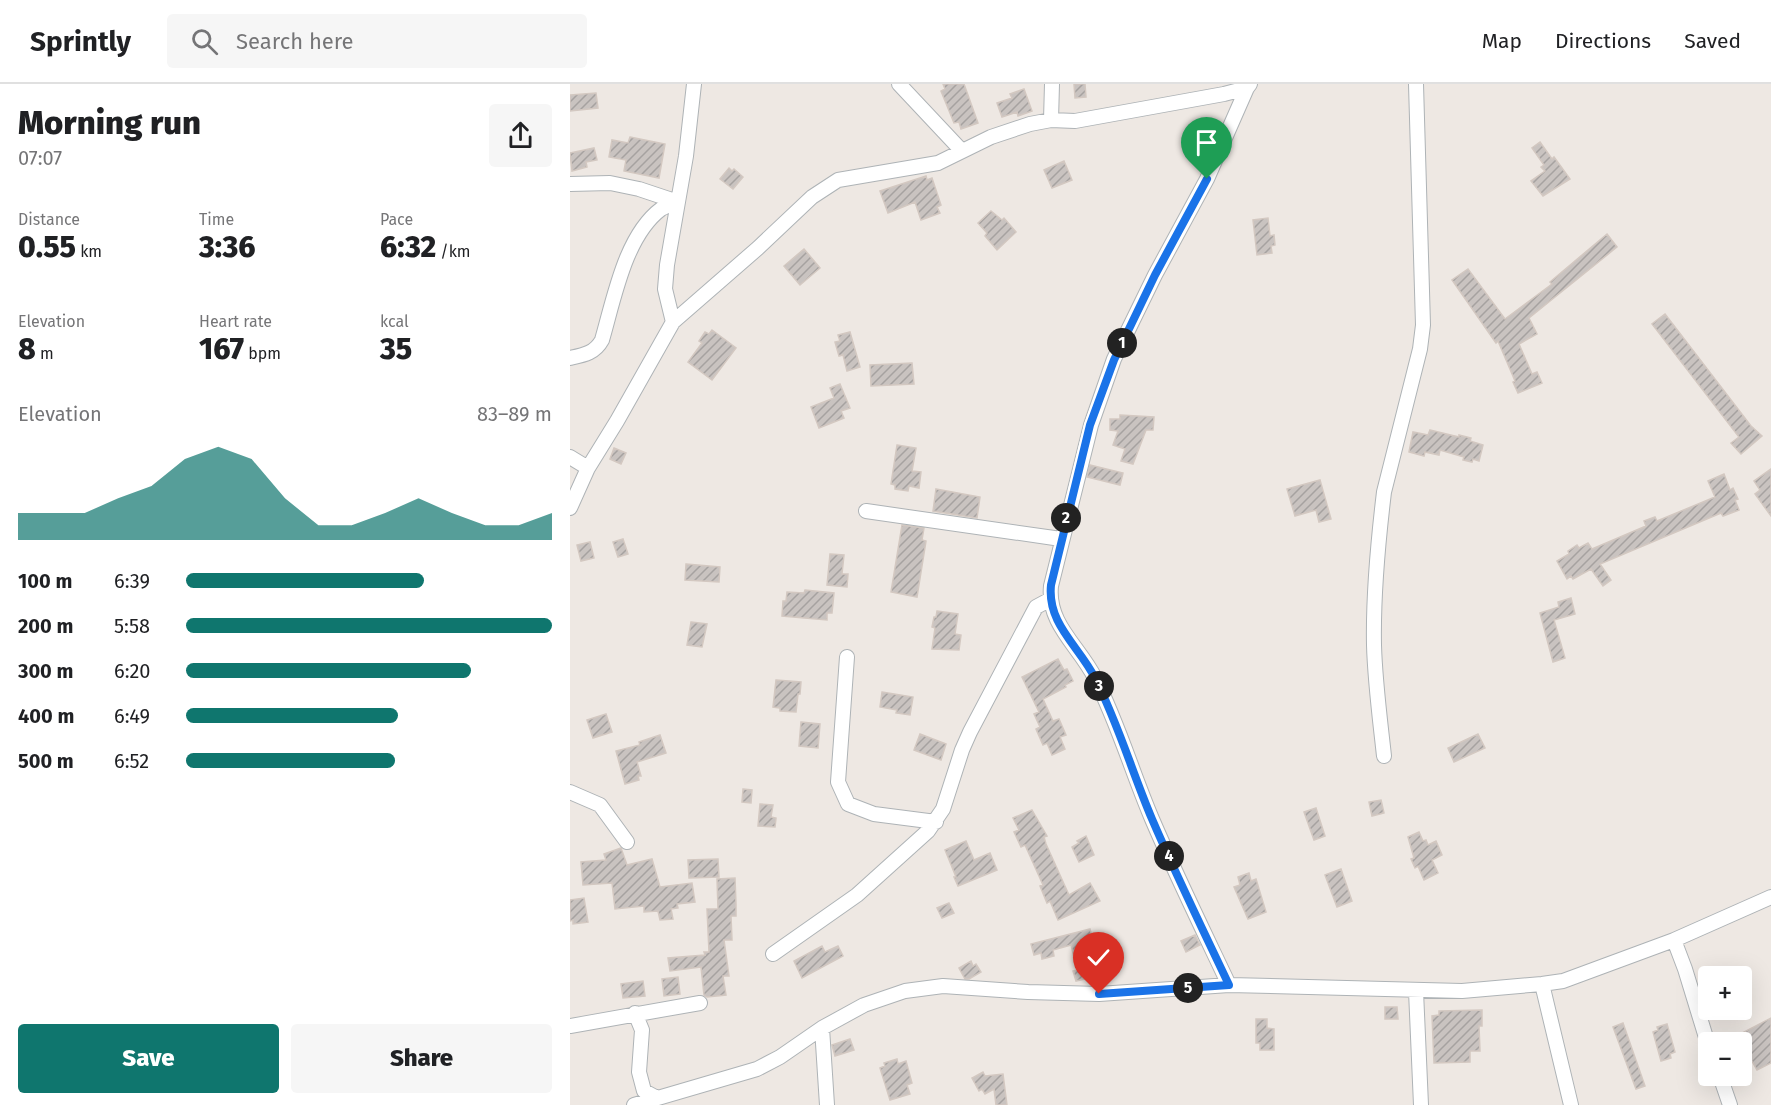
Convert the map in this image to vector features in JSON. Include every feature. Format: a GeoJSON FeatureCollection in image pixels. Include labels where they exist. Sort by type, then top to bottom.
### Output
{"type":"FeatureCollection","features":[{"type":"Feature","properties":{"kind":"street"},"geometry":{"type":"LineString","coordinates":[[673,322],[665,289],[666,265],[689,135],[694,84]]}},
{"type":"Feature","properties":{"kind":"street"},"geometry":{"type":"LineString","coordinates":[[899,84],[961,150]]}},
{"type":"Feature","properties":{"kind":"street"},"geometry":{"type":"LineString","coordinates":[[1051,120],[1052,84]]}},
{"type":"Feature","properties":{"kind":"street"},"geometry":{"type":"LineString","coordinates":[[1384,756],[1374,642],[1383,492],[1420,349],[1424,325],[1416,84]]}},
{"type":"Feature","properties":{"kind":"street"},"geometry":{"type":"LineString","coordinates":[[570,508],[588,468],[673,322],[758,248],[812,197],[828,186],[838,180],[938,163],[991,137],[1030,124],[1051,120],[1075,121],[1249,86]]}},
{"type":"Feature","properties":{"kind":"street"},"geometry":{"type":"LineString","coordinates":[[1229,985],[1152,818],[1099,687],[1063,631],[1049,600],[1061,539],[1090,425],[1114,360],[1155,275],[1207,179],[1249,86]]}},
{"type":"Feature","properties":{"kind":"street"},"geometry":{"type":"LineString","coordinates":[[570,184],[610,183],[639,189],[678,202]]}},
{"type":"Feature","properties":{"kind":"street"},"geometry":{"type":"LineString","coordinates":[[570,358],[588,354],[598,347],[623,269],[635,240],[662,209],[678,202]]}},
{"type":"Feature","properties":{"kind":"street"},"geometry":{"type":"LineString","coordinates":[[570,457],[588,468]]}},
{"type":"Feature","properties":{"kind":"street"},"geometry":{"type":"LineString","coordinates":[[866,511],[1061,539]]}},
{"type":"Feature","properties":{"kind":"street"},"geometry":{"type":"LineString","coordinates":[[773,954],[857,895],[905,854],[936,822],[948,796],[970,732],[1036,607],[1049,600]]}},
{"type":"Feature","properties":{"kind":"street"},"geometry":{"type":"LineString","coordinates":[[846,657],[838,782],[849,804],[874,814],[936,822]]}},
{"type":"Feature","properties":{"kind":"street"},"geometry":{"type":"LineString","coordinates":[[570,792],[600,805],[627,842]]}},
{"type":"Feature","properties":{"kind":"street"},"geometry":{"type":"LineString","coordinates":[[634,1105],[757,1069],[780,1057],[822,1028],[864,1005],[905,991],[943,986],[1099,994],[1229,985],[1462,991],[1542,984],[1563,981],[1674,940],[1771,897]]}},
{"type":"Feature","properties":{"kind":"street"},"geometry":{"type":"LineString","coordinates":[[1674,940],[1704,1032]]}},
{"type":"Feature","properties":{"kind":"street"},"geometry":{"type":"LineString","coordinates":[[1542,984],[1571,1105]]}},
{"type":"Feature","properties":{"kind":"street"},"geometry":{"type":"LineString","coordinates":[[1416,991],[1421,1105]]}},
{"type":"Feature","properties":{"kind":"street"},"geometry":{"type":"LineString","coordinates":[[570,1026],[700,1003]]}},
{"type":"Feature","properties":{"kind":"street"},"geometry":{"type":"LineString","coordinates":[[635,1013],[642,1030],[639,1072],[644,1091],[657,1098]]}},
{"type":"Feature","properties":{"kind":"street"},"geometry":{"type":"LineString","coordinates":[[822,1028],[827,1105]]}},
{"type":"Feature","properties":{"kind":"street"},"geometry":{"type":"LineString","coordinates":[[1723,1086],[1730,1105]]}},
{"type":"Feature","properties":{"kind":"building"},"geometry":{"type":"Polygon","coordinates":[[[943,84],[964,84],[978,123],[961,129],[959,122],[954,123],[941,91],[945,89],[943,84]]]}},
{"type":"Feature","properties":{"kind":"building"},"geometry":{"type":"Polygon","coordinates":[[[1074,84],[1085,84],[1086,97],[1075,98],[1074,84]]]}},
{"type":"Feature","properties":{"kind":"building"},"geometry":{"type":"Polygon","coordinates":[[[1024,89],[1032,111],[1018,116],[1017,112],[1002,117],[997,103],[1012,98],[1010,94],[1024,89]]]}},
{"type":"Feature","properties":{"kind":"building"},"geometry":{"type":"Polygon","coordinates":[[[596,93],[598,108],[570,111],[570,95],[596,93]]]}},
{"type":"Feature","properties":{"kind":"building"},"geometry":{"type":"Polygon","coordinates":[[[630,137],[665,144],[659,178],[624,171],[626,160],[609,157],[612,140],[628,143],[630,137]]]}},
{"type":"Feature","properties":{"kind":"building"},"geometry":{"type":"Polygon","coordinates":[[[1540,142],[1570,179],[1543,196],[1531,181],[1545,171],[1541,167],[1544,165],[1532,148],[1540,142]]]}},
{"type":"Feature","properties":{"kind":"building"},"geometry":{"type":"Polygon","coordinates":[[[594,148],[597,160],[586,162],[587,167],[572,171],[570,153],[594,148]]]}},
{"type":"Feature","properties":{"kind":"building"},"geometry":{"type":"Polygon","coordinates":[[[1064,161],[1072,180],[1052,188],[1044,170],[1064,161]]]}},
{"type":"Feature","properties":{"kind":"building"},"geometry":{"type":"Polygon","coordinates":[[[729,168],[732,171],[734,169],[743,177],[733,189],[720,179],[729,168]]]}},
{"type":"Feature","properties":{"kind":"building"},"geometry":{"type":"Polygon","coordinates":[[[926,176],[927,180],[932,178],[941,205],[937,207],[940,213],[921,220],[915,202],[888,213],[880,191],[926,176]]]}},
{"type":"Feature","properties":{"kind":"building"},"geometry":{"type":"Polygon","coordinates":[[[991,211],[1002,220],[1004,218],[1016,232],[997,250],[978,223],[991,211]]]}},
{"type":"Feature","properties":{"kind":"building"},"geometry":{"type":"Polygon","coordinates":[[[1268,218],[1270,236],[1274,235],[1275,245],[1271,246],[1272,253],[1257,255],[1253,220],[1268,218]]]}},
{"type":"Feature","properties":{"kind":"building"},"geometry":{"type":"Polygon","coordinates":[[[1607,234],[1617,247],[1529,318],[1537,334],[1519,344],[1532,374],[1537,372],[1542,383],[1518,393],[1498,341],[1496,343],[1452,280],[1468,269],[1505,319],[1552,284],[1550,282],[1607,234]]]}},
{"type":"Feature","properties":{"kind":"building"},"geometry":{"type":"Polygon","coordinates":[[[804,249],[820,268],[800,285],[784,266],[804,249]]]}},
{"type":"Feature","properties":{"kind":"building"},"geometry":{"type":"Polygon","coordinates":[[[1665,314],[1751,426],[1762,436],[1741,454],[1731,443],[1739,437],[1652,324],[1665,314]]]}},
{"type":"Feature","properties":{"kind":"building"},"geometry":{"type":"Polygon","coordinates":[[[712,330],[736,348],[712,380],[688,362],[702,343],[699,341],[705,332],[709,334],[712,330]]]}},
{"type":"Feature","properties":{"kind":"building"},"geometry":{"type":"Polygon","coordinates":[[[850,332],[860,367],[847,371],[843,355],[839,356],[835,342],[840,341],[838,335],[850,332]]]}},
{"type":"Feature","properties":{"kind":"building"},"geometry":{"type":"Polygon","coordinates":[[[912,363],[914,384],[871,386],[870,365],[912,363]]]}},
{"type":"Feature","properties":{"kind":"building"},"geometry":{"type":"Polygon","coordinates":[[[840,384],[850,408],[841,411],[844,418],[819,428],[811,407],[834,398],[830,388],[840,384]]]}},
{"type":"Feature","properties":{"kind":"building"},"geometry":{"type":"Polygon","coordinates":[[[1120,415],[1154,417],[1153,430],[1146,430],[1133,464],[1121,461],[1125,449],[1113,445],[1118,431],[1110,430],[1110,419],[1120,419],[1120,415]]]}},
{"type":"Feature","properties":{"kind":"building"},"geometry":{"type":"Polygon","coordinates":[[[1430,430],[1471,438],[1470,441],[1483,445],[1479,461],[1463,460],[1464,457],[1440,450],[1439,455],[1425,452],[1424,456],[1409,452],[1413,432],[1428,435],[1430,430]]]}},
{"type":"Feature","properties":{"kind":"building"},"geometry":{"type":"Polygon","coordinates":[[[897,445],[916,448],[912,471],[921,472],[919,488],[909,486],[908,491],[895,489],[895,485],[891,484],[897,445]]]}},
{"type":"Feature","properties":{"kind":"building"},"geometry":{"type":"Polygon","coordinates":[[[614,448],[626,453],[621,464],[610,459],[614,448]]]}},
{"type":"Feature","properties":{"kind":"building"},"geometry":{"type":"Polygon","coordinates":[[[1090,465],[1123,473],[1120,485],[1087,477],[1090,465]]]}},
{"type":"Feature","properties":{"kind":"building"},"geometry":{"type":"Polygon","coordinates":[[[1771,469],[1771,516],[1755,494],[1760,490],[1754,481],[1771,469]]]}},
{"type":"Feature","properties":{"kind":"building"},"geometry":{"type":"Polygon","coordinates":[[[1724,474],[1730,490],[1733,488],[1738,499],[1735,500],[1739,510],[1723,516],[1721,513],[1600,564],[1611,580],[1603,586],[1591,569],[1573,579],[1571,576],[1567,579],[1557,561],[1569,554],[1568,551],[1577,545],[1579,548],[1588,543],[1592,549],[1646,526],[1644,521],[1655,517],[1657,521],[1715,497],[1708,481],[1724,474]]]}},
{"type":"Feature","properties":{"kind":"building"},"geometry":{"type":"Polygon","coordinates":[[[1320,480],[1331,519],[1319,522],[1316,510],[1295,516],[1287,489],[1320,480]]]}},
{"type":"Feature","properties":{"kind":"building"},"geometry":{"type":"Polygon","coordinates":[[[936,489],[980,497],[977,518],[933,511],[936,489]]]}},
{"type":"Feature","properties":{"kind":"building"},"geometry":{"type":"Polygon","coordinates":[[[902,525],[924,528],[922,540],[926,541],[917,597],[891,592],[902,525]]]}},
{"type":"Feature","properties":{"kind":"building"},"geometry":{"type":"Polygon","coordinates":[[[623,539],[628,554],[618,557],[613,542],[623,539]]]}},
{"type":"Feature","properties":{"kind":"building"},"geometry":{"type":"Polygon","coordinates":[[[590,542],[594,558],[581,561],[577,545],[590,542]]]}},
{"type":"Feature","properties":{"kind":"building"},"geometry":{"type":"Polygon","coordinates":[[[830,554],[844,555],[842,574],[848,574],[847,587],[827,585],[830,554]]]}},
{"type":"Feature","properties":{"kind":"building"},"geometry":{"type":"Polygon","coordinates":[[[686,564],[720,567],[719,582],[685,580],[686,564]]]}},
{"type":"Feature","properties":{"kind":"building"},"geometry":{"type":"Polygon","coordinates":[[[805,590],[834,593],[832,613],[827,613],[827,620],[782,616],[783,601],[786,601],[787,592],[804,593],[805,590]]]}},
{"type":"Feature","properties":{"kind":"building"},"geometry":{"type":"Polygon","coordinates":[[[1571,598],[1575,614],[1554,620],[1565,658],[1553,662],[1540,613],[1559,607],[1558,602],[1571,598]]]}},
{"type":"Feature","properties":{"kind":"building"},"geometry":{"type":"Polygon","coordinates":[[[937,611],[958,614],[955,634],[961,635],[959,650],[932,649],[935,628],[932,627],[937,611]]]}},
{"type":"Feature","properties":{"kind":"building"},"geometry":{"type":"Polygon","coordinates":[[[691,622],[707,624],[702,647],[687,645],[691,622]]]}},
{"type":"Feature","properties":{"kind":"building"},"geometry":{"type":"Polygon","coordinates":[[[1058,659],[1064,670],[1067,669],[1073,681],[1043,699],[1053,721],[1059,719],[1066,735],[1060,737],[1065,749],[1052,755],[1047,743],[1043,745],[1036,729],[1040,727],[1034,714],[1039,712],[1022,677],[1058,659]]]}},
{"type":"Feature","properties":{"kind":"building"},"geometry":{"type":"Polygon","coordinates":[[[776,680],[801,682],[796,712],[780,711],[780,708],[773,707],[776,680]]]}},
{"type":"Feature","properties":{"kind":"building"},"geometry":{"type":"Polygon","coordinates":[[[882,692],[913,697],[910,715],[880,707],[882,692]]]}},
{"type":"Feature","properties":{"kind":"building"},"geometry":{"type":"Polygon","coordinates":[[[606,714],[612,732],[593,738],[587,720],[606,714]]]}},
{"type":"Feature","properties":{"kind":"building"},"geometry":{"type":"Polygon","coordinates":[[[801,722],[820,724],[818,748],[799,746],[801,722]]]}},
{"type":"Feature","properties":{"kind":"building"},"geometry":{"type":"Polygon","coordinates":[[[920,734],[946,744],[941,760],[914,750],[920,734]]]}},
{"type":"Feature","properties":{"kind":"building"},"geometry":{"type":"Polygon","coordinates":[[[1478,734],[1485,748],[1454,762],[1448,748],[1478,734]]]}},
{"type":"Feature","properties":{"kind":"building"},"geometry":{"type":"Polygon","coordinates":[[[660,735],[666,753],[637,762],[641,776],[638,776],[639,780],[625,784],[616,751],[640,745],[639,742],[660,735]]]}},
{"type":"Feature","properties":{"kind":"building"},"geometry":{"type":"Polygon","coordinates":[[[743,789],[752,790],[751,803],[742,802],[743,789]]]}},
{"type":"Feature","properties":{"kind":"building"},"geometry":{"type":"Polygon","coordinates":[[[1381,800],[1384,813],[1372,816],[1369,802],[1381,800]]]}},
{"type":"Feature","properties":{"kind":"building"},"geometry":{"type":"Polygon","coordinates":[[[760,804],[773,805],[771,817],[776,818],[775,827],[758,826],[760,804]]]}},
{"type":"Feature","properties":{"kind":"building"},"geometry":{"type":"Polygon","coordinates":[[[1316,808],[1325,836],[1314,840],[1304,812],[1316,808]]]}},
{"type":"Feature","properties":{"kind":"building"},"geometry":{"type":"Polygon","coordinates":[[[1032,810],[1047,836],[1044,837],[1046,844],[1069,895],[1090,883],[1100,901],[1058,920],[1050,901],[1047,903],[1040,886],[1043,885],[1025,845],[1021,847],[1014,832],[1019,830],[1013,818],[1032,810]]]}},
{"type":"Feature","properties":{"kind":"building"},"geometry":{"type":"Polygon","coordinates":[[[1419,832],[1423,841],[1426,840],[1428,845],[1436,841],[1442,855],[1432,860],[1438,873],[1424,880],[1418,866],[1415,868],[1411,859],[1414,858],[1408,837],[1419,832]]]}},
{"type":"Feature","properties":{"kind":"building"},"geometry":{"type":"Polygon","coordinates":[[[1086,836],[1094,855],[1079,862],[1072,847],[1086,836]]]}},
{"type":"Feature","properties":{"kind":"building"},"geometry":{"type":"Polygon","coordinates":[[[966,841],[974,860],[990,853],[997,870],[958,886],[945,850],[966,841]]]}},
{"type":"Feature","properties":{"kind":"building"},"geometry":{"type":"Polygon","coordinates":[[[621,848],[627,865],[652,859],[660,887],[692,883],[695,902],[677,904],[678,908],[671,909],[673,919],[660,920],[658,911],[644,912],[644,906],[615,909],[612,883],[583,885],[581,862],[606,860],[604,854],[621,848]]]}},
{"type":"Feature","properties":{"kind":"building"},"geometry":{"type":"Polygon","coordinates":[[[718,859],[719,877],[689,878],[688,860],[718,859]]]}},
{"type":"Feature","properties":{"kind":"building"},"geometry":{"type":"Polygon","coordinates":[[[1341,869],[1352,901],[1337,907],[1325,875],[1341,869]]]}},
{"type":"Feature","properties":{"kind":"building"},"geometry":{"type":"Polygon","coordinates":[[[1249,873],[1251,881],[1256,879],[1266,912],[1248,919],[1234,887],[1240,885],[1238,877],[1249,873]]]}},
{"type":"Feature","properties":{"kind":"building"},"geometry":{"type":"Polygon","coordinates":[[[735,878],[736,916],[731,916],[732,940],[724,940],[729,976],[723,976],[726,995],[707,997],[704,995],[701,967],[670,971],[668,958],[705,955],[704,952],[709,952],[707,909],[718,909],[717,879],[735,878]]]}},
{"type":"Feature","properties":{"kind":"building"},"geometry":{"type":"Polygon","coordinates":[[[584,898],[588,922],[573,924],[573,920],[570,921],[570,900],[584,898]]]}},
{"type":"Feature","properties":{"kind":"building"},"geometry":{"type":"Polygon","coordinates":[[[949,903],[954,913],[942,918],[937,908],[949,903]]]}},
{"type":"Feature","properties":{"kind":"building"},"geometry":{"type":"Polygon","coordinates":[[[1090,929],[1093,940],[1089,941],[1095,966],[1099,964],[1102,975],[1076,981],[1073,971],[1077,970],[1071,945],[1053,950],[1054,956],[1042,959],[1041,953],[1034,955],[1031,944],[1090,929]]]}},
{"type":"Feature","properties":{"kind":"building"},"geometry":{"type":"Polygon","coordinates":[[[1195,935],[1200,945],[1186,952],[1181,941],[1195,935]]]}},
{"type":"Feature","properties":{"kind":"building"},"geometry":{"type":"Polygon","coordinates":[[[822,946],[825,952],[838,946],[843,956],[802,978],[794,961],[822,946]]]}},
{"type":"Feature","properties":{"kind":"building"},"geometry":{"type":"Polygon","coordinates":[[[971,961],[973,966],[976,964],[981,972],[965,979],[959,968],[971,961]]]}},
{"type":"Feature","properties":{"kind":"building"},"geometry":{"type":"Polygon","coordinates":[[[678,977],[680,994],[664,996],[662,979],[678,977]]]}},
{"type":"Feature","properties":{"kind":"building"},"geometry":{"type":"Polygon","coordinates":[[[643,981],[645,996],[623,998],[621,984],[643,981]]]}},
{"type":"Feature","properties":{"kind":"building"},"geometry":{"type":"Polygon","coordinates":[[[1385,1007],[1397,1007],[1398,1019],[1385,1019],[1385,1007]]]}},
{"type":"Feature","properties":{"kind":"building"},"geometry":{"type":"Polygon","coordinates":[[[1482,1010],[1482,1026],[1479,1026],[1480,1051],[1470,1051],[1470,1062],[1434,1063],[1432,1016],[1439,1015],[1439,1011],[1482,1010]]]}},
{"type":"Feature","properties":{"kind":"building"},"geometry":{"type":"Polygon","coordinates":[[[1771,1018],[1771,1063],[1757,1070],[1752,1061],[1752,1032],[1744,1032],[1771,1018]]]}},
{"type":"Feature","properties":{"kind":"building"},"geometry":{"type":"Polygon","coordinates":[[[1256,1019],[1267,1019],[1267,1028],[1274,1029],[1274,1050],[1260,1050],[1260,1043],[1256,1043],[1256,1019]]]}},
{"type":"Feature","properties":{"kind":"building"},"geometry":{"type":"Polygon","coordinates":[[[1623,1023],[1645,1086],[1636,1089],[1613,1027],[1623,1023]]]}},
{"type":"Feature","properties":{"kind":"building"},"geometry":{"type":"Polygon","coordinates":[[[1667,1024],[1675,1052],[1670,1054],[1671,1058],[1661,1061],[1653,1032],[1658,1030],[1657,1027],[1667,1024]]]}},
{"type":"Feature","properties":{"kind":"building"},"geometry":{"type":"Polygon","coordinates":[[[850,1039],[854,1050],[835,1056],[832,1045],[850,1039]]]}},
{"type":"Feature","properties":{"kind":"building"},"geometry":{"type":"Polygon","coordinates":[[[897,1059],[898,1064],[906,1061],[912,1083],[907,1085],[910,1094],[890,1100],[880,1068],[885,1066],[884,1063],[897,1059]]]}},
{"type":"Feature","properties":{"kind":"building"},"geometry":{"type":"Polygon","coordinates":[[[983,1072],[985,1076],[1003,1074],[1007,1105],[996,1105],[994,1089],[985,1094],[982,1089],[979,1091],[972,1078],[983,1072]]]}},
{"type":"Feature","properties":{"kind":"route"},"geometry":{"type":"LineString","coordinates":[[1099,994],[1229,985],[1152,818],[1099,687],[1091,670],[1063,631],[1049,600],[1090,425],[1114,360],[1155,275],[1207,179]]}}]}
